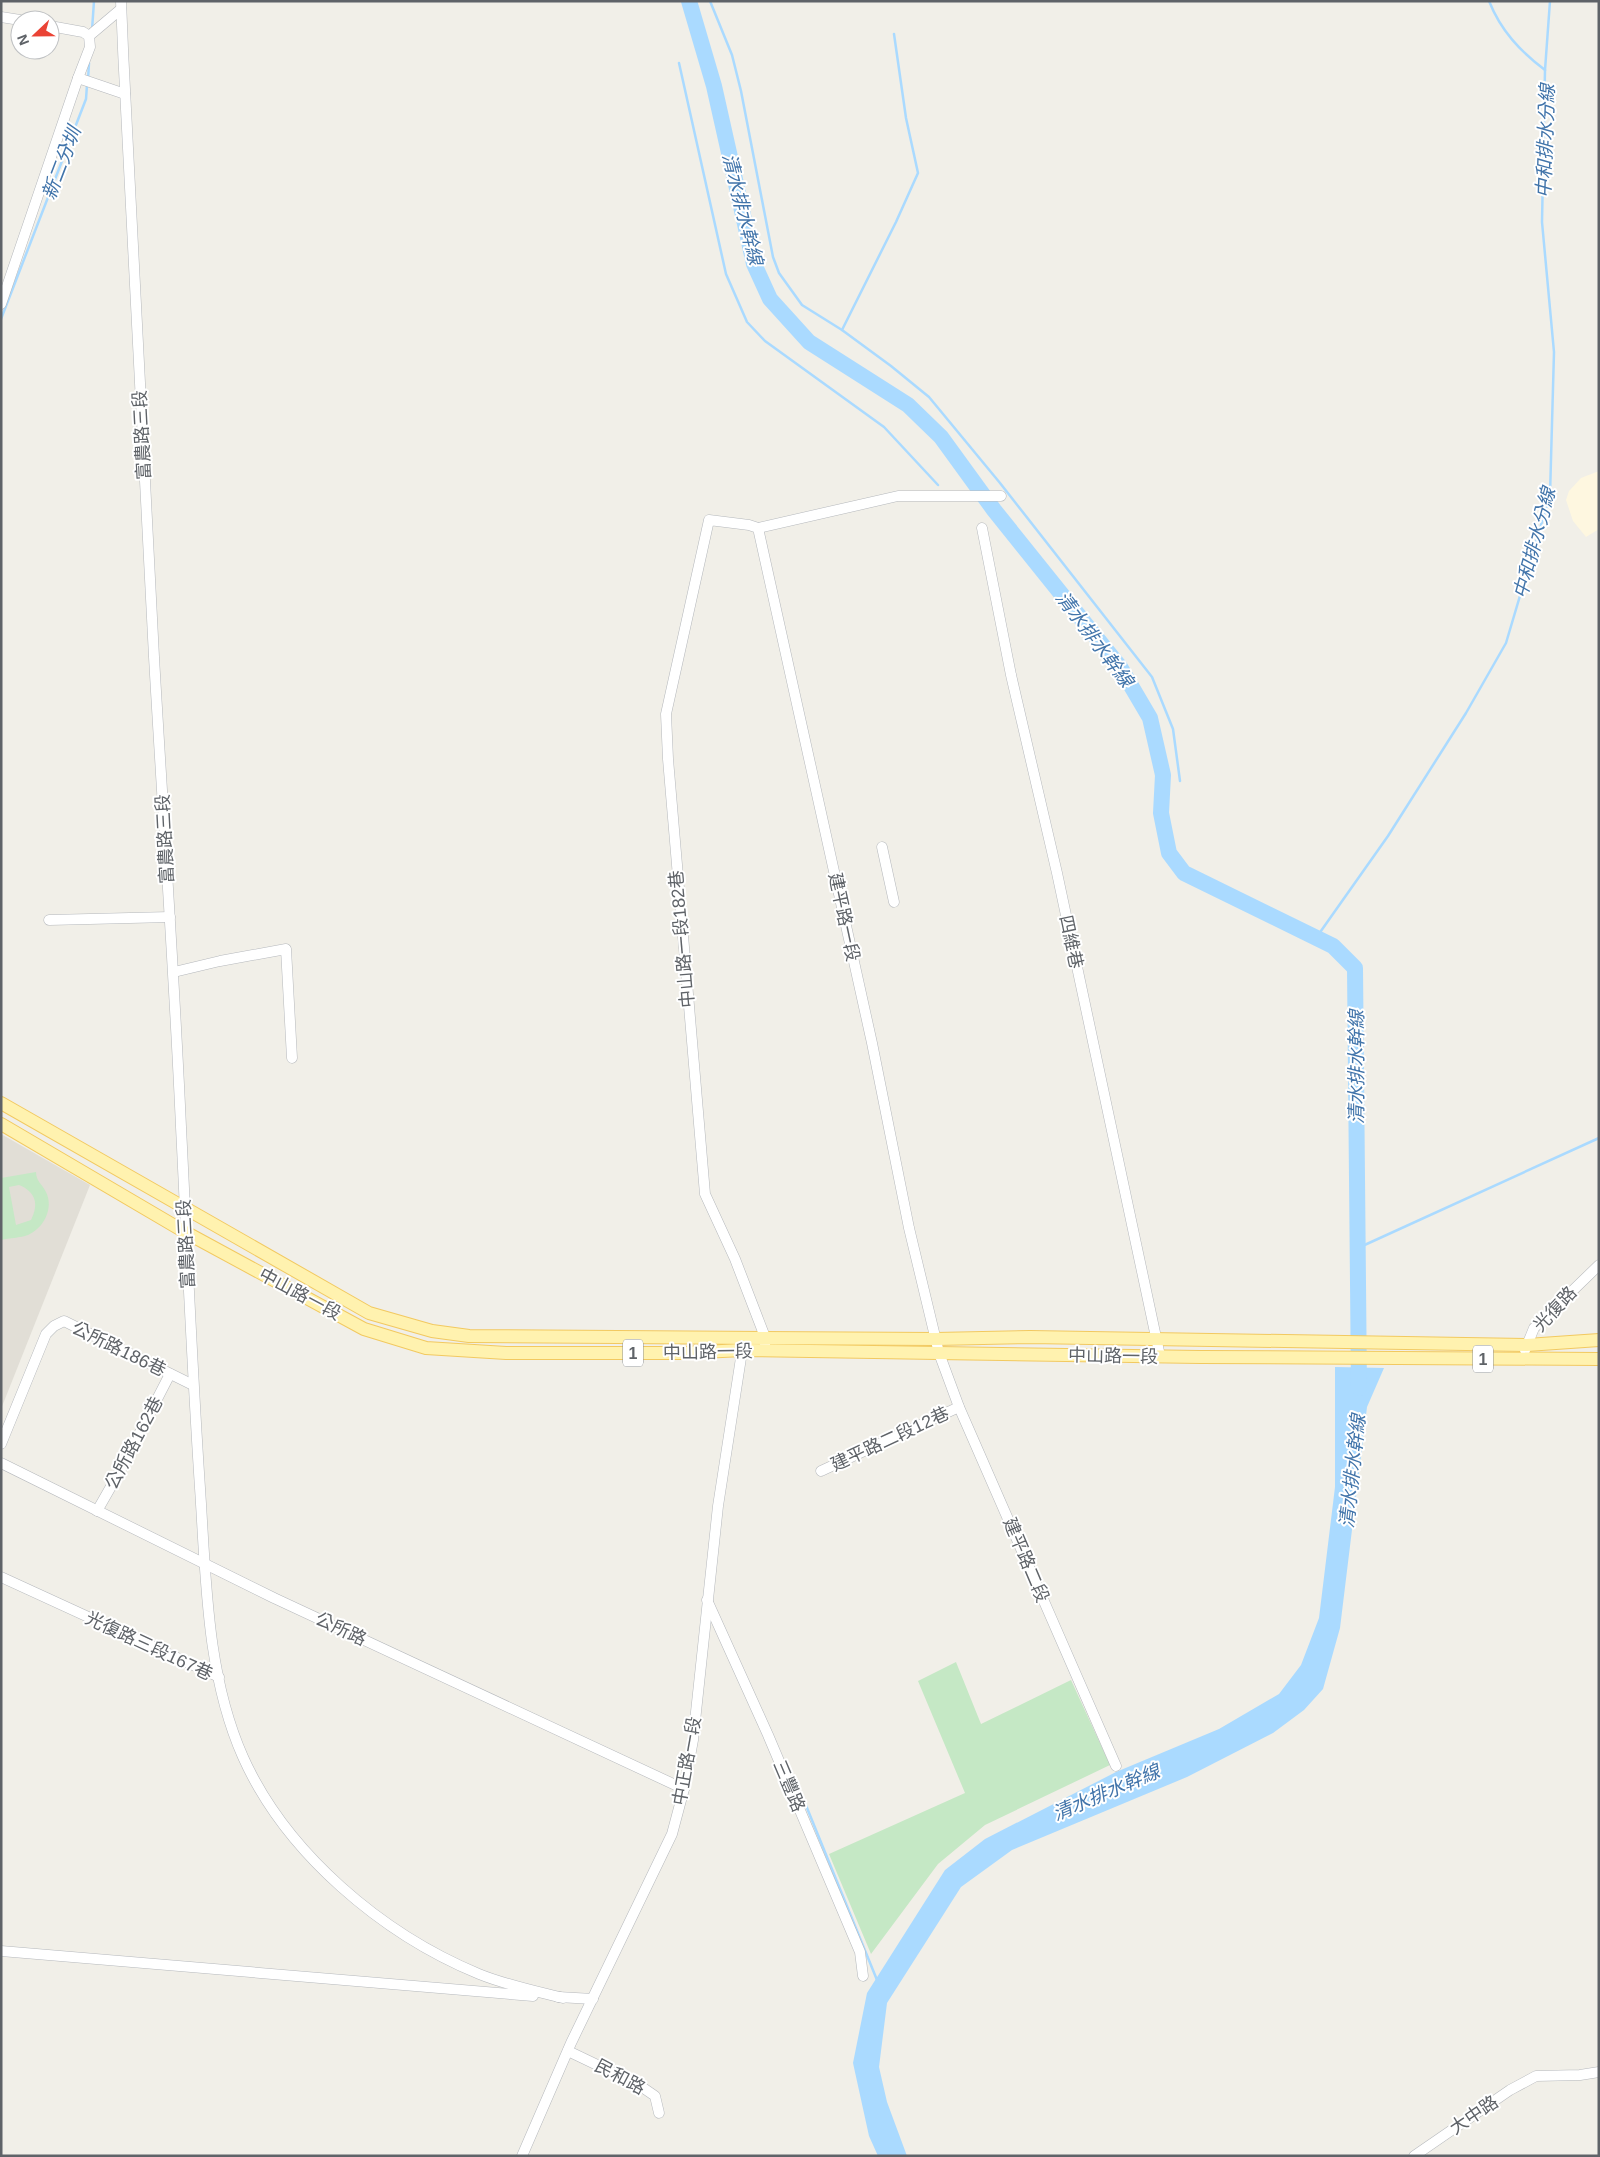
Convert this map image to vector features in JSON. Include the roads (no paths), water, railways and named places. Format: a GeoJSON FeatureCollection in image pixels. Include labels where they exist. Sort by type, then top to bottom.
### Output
{"type":"FeatureCollection","features":[{"type":"Feature","properties":{"kind":"main road","name":"中山路一段"},"geometry":{"type":"LineString","coordinates":[[1,1103],[369,1313],[432,1330],[469,1336],[744,1336],[936,1339],[1030,1337],[1527,1345]]}},
{"type":"Feature","properties":{"kind":"main road","name":"中山路一段"},"geometry":{"type":"LineString","coordinates":[[1,1124],[185,1232],[364,1328],[426,1348],[506,1353],[682,1353],[743,1350],[1522,1360]]}},
{"type":"Feature","properties":{"kind":"main road","name":"1"},"geometry":{"type":"LineString","coordinates":[[1527,1345],[1599,1340]]}},
{"type":"Feature","properties":{"kind":"main road","name":"1"},"geometry":{"type":"LineString","coordinates":[[1522,1360],[1599,1359]]}},
{"type":"Feature","properties":{"kind":"street"},"geometry":{"type":"LineString","coordinates":[[89,36],[121,5]]}},
{"type":"Feature","properties":{"kind":"street","name":"富農路三段"},"geometry":{"type":"LineString","coordinates":[[121,5],[174,972],[193,1385],[205,1564],[212,1639],[219,1677]]}},
{"type":"Feature","properties":{"kind":"street"},"geometry":{"type":"LineString","coordinates":[[60,28],[83,32],[89,36]]}},
{"type":"Feature","properties":{"kind":"street"},"geometry":{"type":"LineString","coordinates":[[1,304],[90,47],[89,36]]}},
{"type":"Feature","properties":{"kind":"street"},"geometry":{"type":"LineString","coordinates":[[78,78],[125,94]]}},
{"type":"Feature","properties":{"kind":"street"},"geometry":{"type":"LineString","coordinates":[[758,528],[898,496],[1001,496]]}},
{"type":"Feature","properties":{"kind":"street","name":"中山路一段182巷"},"geometry":{"type":"LineString","coordinates":[[758,528],[749,525],[709,520],[666,714],[668,759],[705,1194],[713,1215],[735,1259],[764,1337],[766,1351]]}},
{"type":"Feature","properties":{"kind":"street","name":"建平路一段"},"geometry":{"type":"LineString","coordinates":[[758,528],[872,1043],[909,1228],[940,1354]]}},
{"type":"Feature","properties":{"kind":"street","name":"四維巷"},"geometry":{"type":"LineString","coordinates":[[982,528],[1011,675],[1057,873],[1160,1356]]}},
{"type":"Feature","properties":{"kind":"street"},"geometry":{"type":"LineString","coordinates":[[882,847],[894,902]]}},
{"type":"Feature","properties":{"kind":"street"},"geometry":{"type":"LineString","coordinates":[[49,920],[170,916]]}},
{"type":"Feature","properties":{"kind":"street"},"geometry":{"type":"LineString","coordinates":[[174,972],[220,961],[286,949],[292,1058]]}},
{"type":"Feature","properties":{"kind":"street","name":"光復路"},"geometry":{"type":"LineString","coordinates":[[1522,1360],[1534,1328],[1599,1265]]}},
{"type":"Feature","properties":{"kind":"street","name":"公所路186巷"},"geometry":{"type":"LineString","coordinates":[[1,1444],[46,1334],[54,1326],[64,1322],[193,1385]]}},
{"type":"Feature","properties":{"kind":"street","name":"中正路一段"},"geometry":{"type":"LineString","coordinates":[[522,2156],[568,2051],[672,1834],[684,1788],[693,1740],[718,1506],[744,1336]]}},
{"type":"Feature","properties":{"kind":"street","name":"建平路二段"},"geometry":{"type":"LineString","coordinates":[[940,1354],[959,1407],[1116,1766]]}},
{"type":"Feature","properties":{"kind":"street","name":"公所路162巷"},"geometry":{"type":"LineString","coordinates":[[97,1511],[170,1374]]}},
{"type":"Feature","properties":{"kind":"street","name":"建平路二段12巷"},"geometry":{"type":"LineString","coordinates":[[821,1471],[959,1407]]}},
{"type":"Feature","properties":{"kind":"street","name":"公所路"},"geometry":{"type":"LineString","coordinates":[[1,1463],[274,1598],[684,1788]]}},
{"type":"Feature","properties":{"kind":"street","name":"光復路三段167巷"},"geometry":{"type":"LineString","coordinates":[[1,1577],[219,1677],[225,1712],[244,1760],[275,1814],[320,1868],[372,1913],[436,1953],[481,1975],[563,1998]]}},
{"type":"Feature","properties":{"kind":"street","name":"三豐路"},"geometry":{"type":"LineString","coordinates":[[707,1599],[860,1952],[863,1976]]}},
{"type":"Feature","properties":{"kind":"street"},"geometry":{"type":"LineString","coordinates":[[1,1951],[593,1999]]}},
{"type":"Feature","properties":{"kind":"street"},"geometry":{"type":"LineString","coordinates":[[478,1991],[482,1987],[481,1975]]}},
{"type":"Feature","properties":{"kind":"street","name":"民和路"},"geometry":{"type":"LineString","coordinates":[[568,2051],[639,2084],[655,2096],[659,2113]]}},
{"type":"Feature","properties":{"kind":"street","name":"大中路"},"geometry":{"type":"LineString","coordinates":[[1414,2156],[1510,2090],[1536,2076],[1580,2075],[1599,2072]]}},
{"type":"Feature","properties":{"kind":"water"},"geometry":{"type":"Polygon","coordinates":[[[1335,1367],[1384,1368],[1367,1407],[1340,1628],[1323,1689],[1304,1710],[1273,1733],[1187,1777],[1012,1850],[961,1887],[887,2003],[879,2067],[887,2102],[907,2156],[878,2156],[869,2136],[853,2063],[867,1993],[945,1870],[985,1839],[1116,1772],[1219,1729],[1279,1694],[1301,1665],[1319,1618],[1335,1487],[1335,1367]]]}},
{"type":"Feature","properties":{"kind":"waterway","name":"新二分圳"},"geometry":{"type":"LineString","coordinates":[[92,30],[94,1]]}},
{"type":"Feature","properties":{"kind":"waterway","name":"清水排水幹線"},"geometry":{"type":"LineString","coordinates":[[689,1],[714,86],[754,264],[770,299],[809,342],[908,405],[941,437],[994,510],[1120,667],[1150,718],[1163,775],[1161,813],[1169,853],[1184,873],[1333,946],[1355,968],[1359,1388]]}},
{"type":"Feature","properties":{"kind":"waterway"},"geometry":{"type":"LineString","coordinates":[[710,1],[732,55],[741,91],[773,257],[779,273],[802,305],[842,330],[929,397],[1000,483],[1152,677],[1173,729],[1180,781]]}},
{"type":"Feature","properties":{"kind":"waterway"},"geometry":{"type":"LineString","coordinates":[[1489,1],[1499,22],[1512,40],[1545,70]]}},
{"type":"Feature","properties":{"kind":"waterway","name":"中和排水分線"},"geometry":{"type":"LineString","coordinates":[[1316,938],[1388,836],[1466,713],[1506,643],[1550,495],[1554,352],[1542,222],[1545,70],[1550,1]]}},
{"type":"Feature","properties":{"kind":"waterway"},"geometry":{"type":"LineString","coordinates":[[842,330],[896,222],[918,173],[906,118],[894,34]]}},
{"type":"Feature","properties":{"kind":"waterway","name":"新二分圳"},"geometry":{"type":"LineString","coordinates":[[88,80],[89,63]]}},
{"type":"Feature","properties":{"kind":"waterway"},"geometry":{"type":"LineString","coordinates":[[679,63],[726,274],[747,322],[765,341],[884,427],[938,485]]}},
{"type":"Feature","properties":{"kind":"waterway","name":"新二分圳"},"geometry":{"type":"LineString","coordinates":[[1,319],[86,99],[87,85]]}},
{"type":"Feature","properties":{"kind":"waterway"},"geometry":{"type":"LineString","coordinates":[[1358,1248],[1599,1138]]}},
{"type":"Feature","properties":{"kind":"waterway"},"geometry":{"type":"LineString","coordinates":[[799,1798],[805,1803],[877,1980]]}}]}
